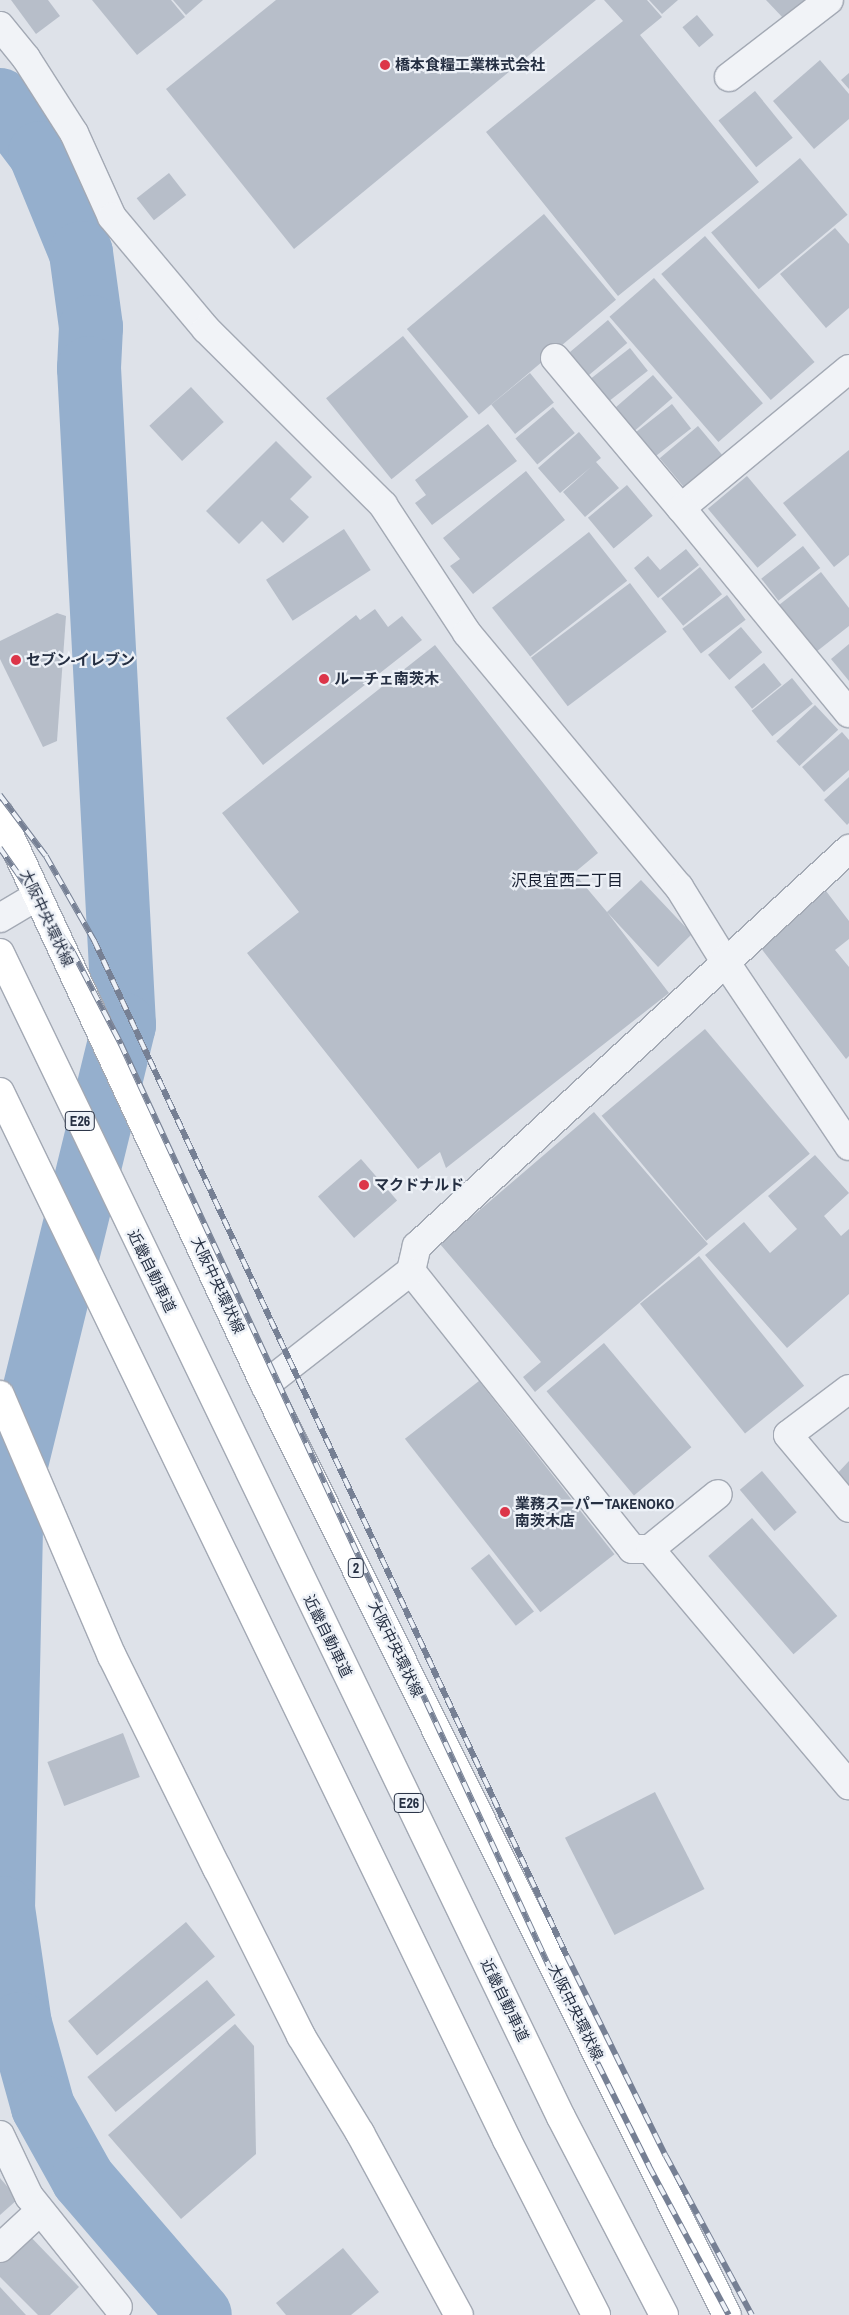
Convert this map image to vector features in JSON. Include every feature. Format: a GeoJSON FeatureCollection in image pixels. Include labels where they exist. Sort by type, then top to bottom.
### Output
{"type":"FeatureCollection","features":[{"type":"Feature","properties":{"kind":"main road","name":"大阪中央環状線"},"geometry":{"type":"LineString","coordinates":[[0,815],[265,1384],[727,2315]]}},
{"type":"Feature","properties":{"kind":"main road","name":"近畿自動車道"},"geometry":{"type":"LineString","coordinates":[[0,953],[561,2117],[664,2315]]}},
{"type":"Feature","properties":{"kind":"main road"},"geometry":{"type":"LineString","coordinates":[[0,1092],[507,2140],[596,2315]]}},
{"type":"Feature","properties":{"kind":"main road"},"geometry":{"type":"LineString","coordinates":[[0,1395],[112,1656],[221,1877],[301,2036],[360,2133],[459,2315]]}},
{"type":"Feature","properties":{"kind":"street"},"geometry":{"type":"LineString","coordinates":[[729,77],[830,0]]}},
{"type":"Feature","properties":{"kind":"street"},"geometry":{"type":"LineString","coordinates":[[0,26],[26,58],[74,133],[112,217],[206,329],[383,505],[467,633],[679,887],[724,960],[849,1146]]}},
{"type":"Feature","properties":{"kind":"street"},"geometry":{"type":"LineString","coordinates":[[555,358],[849,713]]}},
{"type":"Feature","properties":{"kind":"street"},"geometry":{"type":"LineString","coordinates":[[681,508],[849,369]]}},
{"type":"Feature","properties":{"kind":"street"},"geometry":{"type":"LineString","coordinates":[[265,1384],[411,1271],[417,1246],[724,960],[849,849]]}},
{"type":"Feature","properties":{"kind":"street"},"geometry":{"type":"LineString","coordinates":[[0,918],[37,896]]}},
{"type":"Feature","properties":{"kind":"street"},"geometry":{"type":"LineString","coordinates":[[411,1271],[632,1549],[650,1550],[718,1494]]}},
{"type":"Feature","properties":{"kind":"street"},"geometry":{"type":"LineString","coordinates":[[849,1389],[788,1435],[849,1508]]}},
{"type":"Feature","properties":{"kind":"street"},"geometry":{"type":"LineString","coordinates":[[650,1550],[849,1785]]}},
{"type":"Feature","properties":{"kind":"street"},"geometry":{"type":"LineString","coordinates":[[0,2135],[28,2196],[118,2307]]}},
{"type":"Feature","properties":{"kind":"street"},"geometry":{"type":"LineString","coordinates":[[0,2248],[40,2211]]}},
{"type":"Feature","properties":{"kind":"building"},"geometry":{"type":"Polygon","coordinates":[[[11,0],[48,0],[60,16],[36,34],[11,0]]]}},
{"type":"Feature","properties":{"kind":"building"},"geometry":{"type":"Polygon","coordinates":[[[92,0],[171,0],[185,17],[137,55],[92,0]]]}},
{"type":"Feature","properties":{"kind":"building"},"geometry":{"type":"Polygon","coordinates":[[[173,0],[203,0],[186,15],[173,0]]]}},
{"type":"Feature","properties":{"kind":"building"},"geometry":{"type":"Polygon","coordinates":[[[276,0],[596,0],[294,249],[166,89],[276,0]]]}},
{"type":"Feature","properties":{"kind":"building"},"geometry":{"type":"Polygon","coordinates":[[[604,0],[647,0],[662,17],[640,35],[759,182],[618,296],[486,132],[623,21],[604,0]]]}},
{"type":"Feature","properties":{"kind":"building"},"geometry":{"type":"Polygon","coordinates":[[[649,0],[678,0],[662,14],[649,0]]]}},
{"type":"Feature","properties":{"kind":"building"},"geometry":{"type":"Polygon","coordinates":[[[766,0],[805,0],[785,20],[766,0]]]}},
{"type":"Feature","properties":{"kind":"building"},"geometry":{"type":"Polygon","coordinates":[[[697,15],[714,35],[699,47],[682,27],[697,15]]]}},
{"type":"Feature","properties":{"kind":"building"},"geometry":{"type":"Polygon","coordinates":[[[820,60],[849,94],[849,119],[814,149],[773,101],[820,60]]]}},
{"type":"Feature","properties":{"kind":"building"},"geometry":{"type":"Polygon","coordinates":[[[849,73],[849,89],[841,80],[849,73]]]}},
{"type":"Feature","properties":{"kind":"building"},"geometry":{"type":"Polygon","coordinates":[[[755,91],[793,138],[756,167],[718,121],[755,91]]]}},
{"type":"Feature","properties":{"kind":"building"},"geometry":{"type":"Polygon","coordinates":[[[800,158],[848,215],[759,289],[711,233],[800,158]]]}},
{"type":"Feature","properties":{"kind":"building"},"geometry":{"type":"Polygon","coordinates":[[[169,173],[186,195],[154,220],[137,198],[169,173]]]}},
{"type":"Feature","properties":{"kind":"building"},"geometry":{"type":"Polygon","coordinates":[[[544,214],[616,300],[479,415],[407,329],[544,214]]]}},
{"type":"Feature","properties":{"kind":"building"},"geometry":{"type":"Polygon","coordinates":[[[835,228],[849,244],[849,308],[826,328],[780,274],[835,228]]]}},
{"type":"Feature","properties":{"kind":"building"},"geometry":{"type":"Polygon","coordinates":[[[705,236],[815,362],[771,400],[661,274],[705,236]]]}},
{"type":"Feature","properties":{"kind":"building"},"geometry":{"type":"Polygon","coordinates":[[[654,278],[763,403],[718,442],[609,317],[654,278]]]}},
{"type":"Feature","properties":{"kind":"building"},"geometry":{"type":"Polygon","coordinates":[[[608,320],[627,343],[584,380],[564,357],[608,320]]]}},
{"type":"Feature","properties":{"kind":"building"},"geometry":{"type":"Polygon","coordinates":[[[403,336],[468,417],[392,479],[326,398],[403,336]]]}},
{"type":"Feature","properties":{"kind":"building"},"geometry":{"type":"Polygon","coordinates":[[[630,348],[648,371],[604,405],[586,382],[630,348]]]}},
{"type":"Feature","properties":{"kind":"building"},"geometry":{"type":"Polygon","coordinates":[[[530,373],[554,403],[515,434],[491,404],[530,373]]]}},
{"type":"Feature","properties":{"kind":"building"},"geometry":{"type":"Polygon","coordinates":[[[653,375],[673,398],[635,430],[615,408],[653,375]]]}},
{"type":"Feature","properties":{"kind":"building"},"geometry":{"type":"Polygon","coordinates":[[[191,387],[224,422],[182,461],[149,426],[191,387]]]}},
{"type":"Feature","properties":{"kind":"building"},"geometry":{"type":"Polygon","coordinates":[[[672,404],[691,428],[652,459],[633,435],[672,404]]]}},
{"type":"Feature","properties":{"kind":"building"},"geometry":{"type":"Polygon","coordinates":[[[553,407],[575,433],[537,465],[515,438],[553,407]]]}},
{"type":"Feature","properties":{"kind":"building"},"geometry":{"type":"Polygon","coordinates":[[[488,424],[517,461],[432,525],[415,503],[426,495],[415,480],[488,424]]]}},
{"type":"Feature","properties":{"kind":"building"},"geometry":{"type":"Polygon","coordinates":[[[698,426],[724,457],[685,489],[660,458],[698,426]]]}},
{"type":"Feature","properties":{"kind":"building"},"geometry":{"type":"Polygon","coordinates":[[[579,432],[601,458],[596,462],[619,488],[585,517],[563,492],[591,467],[560,493],[538,468],[579,432]]]}},
{"type":"Feature","properties":{"kind":"building"},"geometry":{"type":"Polygon","coordinates":[[[276,441],[312,477],[290,499],[309,517],[283,543],[262,521],[239,544],[206,511],[276,441]]]}},
{"type":"Feature","properties":{"kind":"building"},"geometry":{"type":"Polygon","coordinates":[[[849,450],[849,555],[834,567],[783,503],[849,450]]]}},
{"type":"Feature","properties":{"kind":"building"},"geometry":{"type":"Polygon","coordinates":[[[526,471],[565,520],[473,594],[450,566],[460,559],[443,538],[526,471]]]}},
{"type":"Feature","properties":{"kind":"building"},"geometry":{"type":"Polygon","coordinates":[[[747,476],[796,535],[757,568],[708,509],[747,476]]]}},
{"type":"Feature","properties":{"kind":"building"},"geometry":{"type":"Polygon","coordinates":[[[627,485],[653,516],[614,548],[588,518],[627,485]]]}},
{"type":"Feature","properties":{"kind":"building"},"geometry":{"type":"Polygon","coordinates":[[[344,529],[371,570],[293,621],[266,580],[344,529]]]}},
{"type":"Feature","properties":{"kind":"building"},"geometry":{"type":"Polygon","coordinates":[[[589,532],[627,581],[530,657],[492,608],[589,532]]]}},
{"type":"Feature","properties":{"kind":"building"},"geometry":{"type":"Polygon","coordinates":[[[803,546],[820,568],[778,601],[761,579],[803,546]]]}},
{"type":"Feature","properties":{"kind":"building"},"geometry":{"type":"Polygon","coordinates":[[[686,549],[699,565],[658,598],[634,568],[648,556],[660,570],[686,549]]]}},
{"type":"Feature","properties":{"kind":"building"},"geometry":{"type":"Polygon","coordinates":[[[700,567],[722,594],[683,626],[661,598],[700,567]]]}},
{"type":"Feature","properties":{"kind":"building"},"geometry":{"type":"Polygon","coordinates":[[[821,572],[849,608],[849,626],[816,652],[779,605],[821,572]]]}},
{"type":"Feature","properties":{"kind":"building"},"geometry":{"type":"Polygon","coordinates":[[[630,583],[667,632],[568,706],[531,658],[630,583]]]}},
{"type":"Feature","properties":{"kind":"building"},"geometry":{"type":"Polygon","coordinates":[[[727,595],[746,620],[701,653],[682,629],[727,595]]]}},
{"type":"Feature","properties":{"kind":"building","name":"ルーチェ南茨木"},"geometry":{"type":"Polygon","coordinates":[[[375,609],[388,627],[402,616],[422,640],[263,765],[226,718],[356,615],[360,620],[375,609]]]}},
{"type":"Feature","properties":{"kind":"building"},"geometry":{"type":"Polygon","coordinates":[[[57,613],[66,616],[57,741],[43,747],[0,659],[0,641],[57,613]]]}},
{"type":"Feature","properties":{"kind":"building"},"geometry":{"type":"Polygon","coordinates":[[[741,627],[762,652],[729,680],[708,655],[741,627]]]}},
{"type":"Feature","properties":{"kind":"building"},"geometry":{"type":"Polygon","coordinates":[[[849,644],[849,681],[831,659],[849,644]]]}},
{"type":"Feature","properties":{"kind":"building"},"geometry":{"type":"Polygon","coordinates":[[[435,645],[598,853],[574,873],[607,912],[669,993],[446,1168],[440,1152],[418,1169],[247,953],[299,912],[222,813],[435,645]]]}},
{"type":"Feature","properties":{"kind":"building"},"geometry":{"type":"Polygon","coordinates":[[[764,663],[782,685],[752,709],[734,687],[764,663]]]}},
{"type":"Feature","properties":{"kind":"building"},"geometry":{"type":"Polygon","coordinates":[[[792,678],[813,704],[772,736],[752,711],[792,678]]]}},
{"type":"Feature","properties":{"kind":"building"},"geometry":{"type":"Polygon","coordinates":[[[815,705],[838,730],[799,766],[776,741],[815,705]]]}},
{"type":"Feature","properties":{"kind":"building"},"geometry":{"type":"Polygon","coordinates":[[[842,732],[849,740],[849,770],[824,792],[802,767],[842,732]]]}},
{"type":"Feature","properties":{"kind":"building"},"geometry":{"type":"Polygon","coordinates":[[[849,777],[849,823],[847,825],[824,800],[849,777]]]}},
{"type":"Feature","properties":{"kind":"building"},"geometry":{"type":"Polygon","coordinates":[[[641,880],[692,934],[658,967],[607,912],[641,880]]]}},
{"type":"Feature","properties":{"kind":"building"},"geometry":{"type":"Polygon","coordinates":[[[826,891],[849,921],[849,939],[835,950],[849,967],[849,1056],[846,1059],[757,943],[826,891]]]}},
{"type":"Feature","properties":{"kind":"building"},"geometry":{"type":"Polygon","coordinates":[[[705,1029],[810,1154],[706,1241],[602,1116],[705,1029]]]}},
{"type":"Feature","properties":{"kind":"building"},"geometry":{"type":"Polygon","coordinates":[[[594,1112],[708,1244],[535,1392],[523,1377],[541,1362],[440,1244],[594,1112]]]}},
{"type":"Feature","properties":{"kind":"building"},"geometry":{"type":"Polygon","coordinates":[[[815,1155],[849,1193],[824,1216],[841,1236],[849,1229],[849,1294],[787,1348],[705,1255],[744,1222],[770,1253],[797,1229],[768,1196],[815,1155]]]}},
{"type":"Feature","properties":{"kind":"building"},"geometry":{"type":"Polygon","coordinates":[[[361,1159],[397,1201],[354,1238],[318,1196],[361,1159]]]}},
{"type":"Feature","properties":{"kind":"building"},"geometry":{"type":"Polygon","coordinates":[[[699,1256],[804,1386],[745,1434],[640,1304],[699,1256]]]}},
{"type":"Feature","properties":{"kind":"building"},"geometry":{"type":"Polygon","coordinates":[[[604,1343],[691,1447],[634,1495],[547,1391],[604,1343]]]}},
{"type":"Feature","properties":{"kind":"building"},"geometry":{"type":"Polygon","coordinates":[[[479,1381],[614,1554],[540,1612],[405,1439],[479,1381]]]}},
{"type":"Feature","properties":{"kind":"building"},"geometry":{"type":"Polygon","coordinates":[[[849,1461],[849,1492],[834,1477],[849,1461]]]}},
{"type":"Feature","properties":{"kind":"building"},"geometry":{"type":"Polygon","coordinates":[[[762,1471],[797,1512],[774,1531],[740,1490],[762,1471]]]}},
{"type":"Feature","properties":{"kind":"building"},"geometry":{"type":"Polygon","coordinates":[[[752,1518],[837,1616],[794,1654],[708,1556],[752,1518]]]}},
{"type":"Feature","properties":{"kind":"building"},"geometry":{"type":"Polygon","coordinates":[[[489,1554],[534,1612],[516,1626],[471,1568],[489,1554]]]}},
{"type":"Feature","properties":{"kind":"building"},"geometry":{"type":"Polygon","coordinates":[[[123,1733],[140,1777],[64,1806],[47,1762],[123,1733]]]}},
{"type":"Feature","properties":{"kind":"building"},"geometry":{"type":"Polygon","coordinates":[[[655,1792],[704,1889],[614,1935],[565,1838],[655,1792]]]}},
{"type":"Feature","properties":{"kind":"building"},"geometry":{"type":"Polygon","coordinates":[[[186,1922],[215,1956],[97,2055],[68,2021],[186,1922]]]}},
{"type":"Feature","properties":{"kind":"building"},"geometry":{"type":"Polygon","coordinates":[[[207,1980],[235,2015],[116,2112],[87,2077],[207,1980]]]}},
{"type":"Feature","properties":{"kind":"building"},"geometry":{"type":"Polygon","coordinates":[[[235,2024],[254,2046],[256,2154],[181,2219],[108,2135],[235,2024]]]}},
{"type":"Feature","properties":{"kind":"building"},"geometry":{"type":"Polygon","coordinates":[[[0,2178],[18,2199],[0,2215],[0,2178]]]}},
{"type":"Feature","properties":{"kind":"building"},"geometry":{"type":"Polygon","coordinates":[[[26,2232],[79,2287],[50,2315],[38,2315],[0,2277],[0,2258],[26,2232]]]}},
{"type":"Feature","properties":{"kind":"building"},"geometry":{"type":"Polygon","coordinates":[[[343,2248],[379,2292],[351,2315],[286,2315],[276,2303],[343,2248]]]}},
{"type":"Feature","properties":{"kind":"building"},"geometry":{"type":"Polygon","coordinates":[[[0,2287],[26,2315],[0,2315],[0,2287]]]}},
{"type":"Feature","properties":{"kind":"waterway"},"geometry":{"type":"LineString","coordinates":[[0,100],[40,153],[81,253],[91,327],[89,368],[124,1025],[12,1480],[3,1908],[20,2024],[43,2107],[83,2179],[200,2315]]}},
{"type":"Feature","properties":{"kind":"railway"},"geometry":{"type":"LineString","coordinates":[[0,795],[46,856],[94,940],[567,1956],[666,2156],[752,2315]]}},
{"type":"Feature","properties":{"kind":"railway"},"geometry":{"type":"LineString","coordinates":[[0,848],[73,952],[121,1044],[549,1966],[649,2166],[729,2315]]}},
{"type":"Feature","properties":{"kind":"place","name":"橋本食糧工業株式会社"},"geometry":{"type":"Point","coordinates":[385,65]}},
{"type":"Feature","properties":{"kind":"place","name":"セブン-イレブン"},"geometry":{"type":"Point","coordinates":[16,660]}},
{"type":"Feature","properties":{"kind":"place","name":"ルーチェ南茨木"},"geometry":{"type":"Point","coordinates":[324,679]}},
{"type":"Feature","properties":{"kind":"place","name":"マクドナルド"},"geometry":{"type":"Point","coordinates":[364,1185]}},
{"type":"Feature","properties":{"kind":"place","name":"業務スーパーTAKENOKO 南茨木店"},"geometry":{"type":"Point","coordinates":[505,1512]}},
{"type":"Feature","properties":{"kind":"district","name":"沢良宜西二丁目"},"geometry":{"type":"Point","coordinates":[567,880]}}]}
